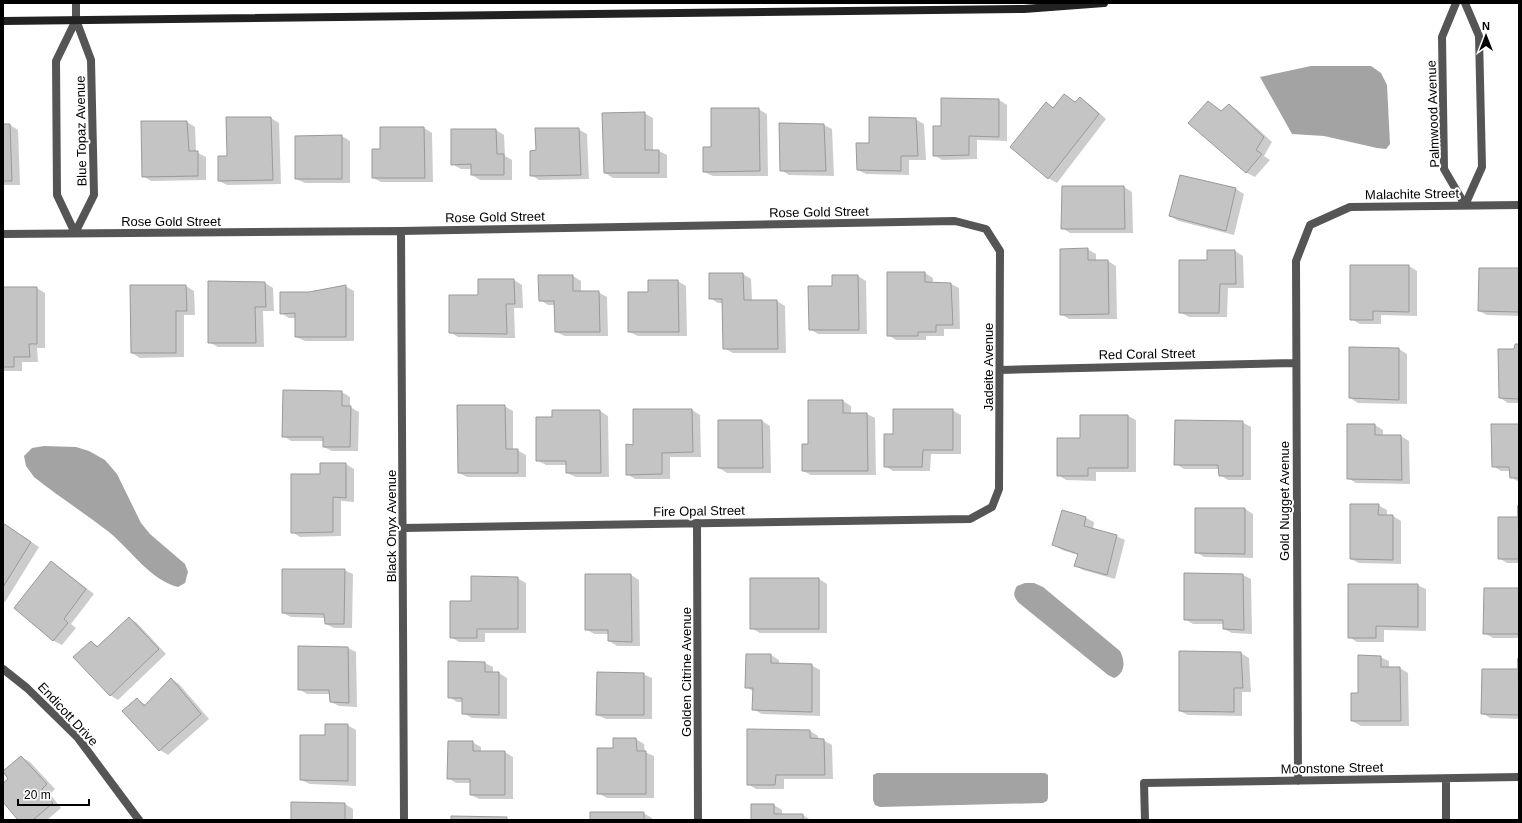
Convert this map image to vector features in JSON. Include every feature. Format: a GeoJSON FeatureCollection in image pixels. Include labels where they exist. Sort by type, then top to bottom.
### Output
{"type":"FeatureCollection","features":[{"type":"Feature","properties":{"kind":"street","name":"Blue Topaz Avenue"},"geometry":{"type":"LineString","coordinates":[[75,233],[94,195],[91,60],[76,20],[76,3]]}},
{"type":"Feature","properties":{"kind":"street"},"geometry":{"type":"LineString","coordinates":[[3,20],[1024,9],[1104,3]]}},
{"type":"Feature","properties":{"kind":"street","name":"Palmwood Avenue"},"geometry":{"type":"LineString","coordinates":[[1456,3],[1442,37],[1444,169],[1465,205]]}},
{"type":"Feature","properties":{"kind":"street"},"geometry":{"type":"LineString","coordinates":[[1465,3],[1479,36],[1482,167],[1465,205]]}},
{"type":"Feature","properties":{"kind":"street","name":"Blue Topaz Avenue"},"geometry":{"type":"LineString","coordinates":[[75,233],[57,195],[56,61],[76,20]]}},
{"type":"Feature","properties":{"kind":"street","name":"Malachite Street"},"geometry":{"type":"LineString","coordinates":[[1310,225],[1350,207],[1519,205]]}},
{"type":"Feature","properties":{"kind":"street","name":"Rose Gold Street"},"geometry":{"type":"LineString","coordinates":[[3,234],[401,231],[955,221],[986,229]]}},
{"type":"Feature","properties":{"kind":"street","name":"Gold Nugget Avenue"},"geometry":{"type":"LineString","coordinates":[[1298,781],[1296,261],[1310,225]]}},
{"type":"Feature","properties":{"kind":"street","name":"Jadeite Avenue"},"geometry":{"type":"LineString","coordinates":[[986,229],[1000,251],[999,489],[992,507]]}},
{"type":"Feature","properties":{"kind":"street","name":"Black Onyx Avenue"},"geometry":{"type":"LineString","coordinates":[[401,231],[404,820]]}},
{"type":"Feature","properties":{"kind":"street","name":"Red Coral Street"},"geometry":{"type":"LineString","coordinates":[[1000,370],[1296,363]]}},
{"type":"Feature","properties":{"kind":"street","name":"Fire Opal Street"},"geometry":{"type":"LineString","coordinates":[[402,528],[970,518],[992,507]]}},
{"type":"Feature","properties":{"kind":"street","name":"Golden Citrine Avenue"},"geometry":{"type":"LineString","coordinates":[[697,523],[698,820]]}},
{"type":"Feature","properties":{"kind":"street","name":"Endicott Drive"},"geometry":{"type":"LineString","coordinates":[[3,668],[27,688],[78,738],[139,820]]}},
{"type":"Feature","properties":{"kind":"street","name":"Moonstone Street"},"geometry":{"type":"LineString","coordinates":[[1145,820],[1144,783],[1519,777]]}},
{"type":"Feature","properties":{"kind":"street"},"geometry":{"type":"LineString","coordinates":[[1446,779],[1446,820]]}},
{"type":"Feature","properties":{"kind":"shaded area"},"geometry":{"type":"Polygon","coordinates":[[[1311,66],[1371,66],[1381,73],[1387,85],[1390,144],[1386,149],[1324,136],[1292,134],[1260,77],[1311,66]]]}},
{"type":"Feature","properties":{"kind":"shaded area"},"geometry":{"type":"Polygon","coordinates":[[[44,446],[76,447],[89,451],[105,460],[117,474],[141,523],[150,534],[185,564],[188,572],[185,583],[178,587],[158,578],[141,564],[109,532],[34,477],[26,466],[24,456],[32,448],[44,446]]]}},
{"type":"Feature","properties":{"kind":"shaded area"},"geometry":{"type":"Polygon","coordinates":[[[1025,583],[1034,583],[1043,587],[1120,651],[1123,658],[1121,673],[1114,678],[1108,675],[1019,603],[1014,595],[1015,591],[1017,586],[1025,583]]]}},
{"type":"Feature","properties":{"kind":"shaded area"},"geometry":{"type":"Polygon","coordinates":[[[877,773],[1045,773],[1048,775],[1048,798],[1047,801],[1043,803],[880,807],[875,805],[873,800],[873,775],[877,773]]]}},
{"type":"Feature","properties":{"kind":"building"},"geometry":{"type":"Polygon","coordinates":[[[1064,94],[1075,102],[1080,97],[1099,114],[1048,179],[1010,147],[1046,102],[1053,108],[1064,94]]]}},
{"type":"Feature","properties":{"kind":"building"},"geometry":{"type":"Polygon","coordinates":[[[941,98],[999,99],[999,137],[969,136],[969,155],[933,156],[933,126],[941,126],[941,98]]]}},
{"type":"Feature","properties":{"kind":"building"},"geometry":{"type":"Polygon","coordinates":[[[1208,101],[1221,111],[1229,104],[1264,137],[1256,150],[1262,154],[1246,173],[1188,123],[1208,101]]]}},
{"type":"Feature","properties":{"kind":"building"},"geometry":{"type":"Polygon","coordinates":[[[711,108],[759,108],[760,171],[703,172],[703,147],[711,147],[711,108]]]}},
{"type":"Feature","properties":{"kind":"building"},"geometry":{"type":"Polygon","coordinates":[[[645,112],[645,150],[659,150],[659,173],[604,173],[602,113],[645,112]]]}},
{"type":"Feature","properties":{"kind":"building"},"geometry":{"type":"Polygon","coordinates":[[[226,117],[271,117],[273,180],[218,181],[218,156],[227,156],[226,117]]]}},
{"type":"Feature","properties":{"kind":"building"},"geometry":{"type":"Polygon","coordinates":[[[869,117],[916,118],[918,156],[901,156],[901,171],[857,170],[856,143],[869,143],[869,117]]]}},
{"type":"Feature","properties":{"kind":"building"},"geometry":{"type":"Polygon","coordinates":[[[141,121],[187,121],[189,151],[198,151],[198,176],[142,177],[141,121]]]}},
{"type":"Feature","properties":{"kind":"building"},"geometry":{"type":"Polygon","coordinates":[[[779,123],[824,124],[826,171],[780,171],[779,123]]]}},
{"type":"Feature","properties":{"kind":"building"},"geometry":{"type":"Polygon","coordinates":[[[3,124],[10,124],[12,181],[3,181],[3,124]]]}},
{"type":"Feature","properties":{"kind":"building"},"geometry":{"type":"Polygon","coordinates":[[[380,127],[424,127],[425,178],[372,178],[372,149],[380,149],[380,127]]]}},
{"type":"Feature","properties":{"kind":"building"},"geometry":{"type":"Polygon","coordinates":[[[535,128],[579,128],[581,175],[530,176],[530,151],[536,150],[535,128]]]}},
{"type":"Feature","properties":{"kind":"building"},"geometry":{"type":"Polygon","coordinates":[[[451,129],[496,129],[497,154],[504,154],[504,175],[471,175],[471,164],[451,165],[451,129]]]}},
{"type":"Feature","properties":{"kind":"building"},"geometry":{"type":"Polygon","coordinates":[[[342,135],[342,179],[295,179],[295,136],[342,135]]]}},
{"type":"Feature","properties":{"kind":"building"},"geometry":{"type":"Polygon","coordinates":[[[1180,175],[1236,188],[1226,231],[1169,216],[1180,175]]]}},
{"type":"Feature","properties":{"kind":"building"},"geometry":{"type":"Polygon","coordinates":[[[1062,186],[1124,186],[1125,229],[1061,229],[1062,186]]]}},
{"type":"Feature","properties":{"kind":"building"},"geometry":{"type":"Polygon","coordinates":[[[1088,248],[1088,260],[1108,260],[1109,314],[1060,315],[1060,249],[1088,248]]]}},
{"type":"Feature","properties":{"kind":"building"},"geometry":{"type":"Polygon","coordinates":[[[1207,250],[1235,250],[1236,284],[1220,284],[1219,313],[1179,313],[1179,260],[1207,260],[1207,250]]]}},
{"type":"Feature","properties":{"kind":"building"},"geometry":{"type":"Polygon","coordinates":[[[1350,265],[1409,265],[1409,312],[1373,311],[1373,320],[1350,320],[1350,265]]]}},
{"type":"Feature","properties":{"kind":"building"},"geometry":{"type":"Polygon","coordinates":[[[1479,268],[1519,268],[1519,312],[1478,311],[1479,268]]]}},
{"type":"Feature","properties":{"kind":"building"},"geometry":{"type":"Polygon","coordinates":[[[887,272],[925,272],[925,282],[951,283],[953,325],[936,325],[936,332],[918,332],[918,336],[887,336],[887,272]]]}},
{"type":"Feature","properties":{"kind":"building"},"geometry":{"type":"Polygon","coordinates":[[[709,273],[743,273],[744,300],[777,300],[778,349],[723,349],[722,299],[709,299],[709,273]]]}},
{"type":"Feature","properties":{"kind":"building"},"geometry":{"type":"Polygon","coordinates":[[[538,275],[573,275],[573,291],[599,291],[600,332],[555,332],[554,301],[539,301],[538,275]]]}},
{"type":"Feature","properties":{"kind":"building"},"geometry":{"type":"Polygon","coordinates":[[[832,275],[858,275],[859,330],[809,330],[808,286],[832,286],[832,275]]]}},
{"type":"Feature","properties":{"kind":"building"},"geometry":{"type":"Polygon","coordinates":[[[478,279],[514,279],[515,304],[506,304],[507,334],[449,333],[449,295],[478,295],[478,279]]]}},
{"type":"Feature","properties":{"kind":"building"},"geometry":{"type":"Polygon","coordinates":[[[648,280],[678,280],[679,332],[628,332],[628,292],[648,292],[648,280]]]}},
{"type":"Feature","properties":{"kind":"building"},"geometry":{"type":"Polygon","coordinates":[[[208,281],[265,282],[266,307],[255,307],[256,343],[208,343],[208,281]]]}},
{"type":"Feature","properties":{"kind":"building"},"geometry":{"type":"Polygon","coordinates":[[[130,285],[186,285],[187,311],[176,311],[176,353],[131,353],[130,285]]]}},
{"type":"Feature","properties":{"kind":"building"},"geometry":{"type":"Polygon","coordinates":[[[346,285],[346,337],[295,337],[295,313],[280,314],[280,292],[309,292],[346,285]]]}},
{"type":"Feature","properties":{"kind":"building"},"geometry":{"type":"Polygon","coordinates":[[[3,287],[37,287],[37,344],[29,344],[30,357],[14,357],[14,367],[3,367],[3,287]]]}},
{"type":"Feature","properties":{"kind":"building"},"geometry":{"type":"Polygon","coordinates":[[[1515,344],[1519,344],[1519,399],[1499,398],[1498,349],[1514,349],[1515,344]]]}},
{"type":"Feature","properties":{"kind":"building"},"geometry":{"type":"Polygon","coordinates":[[[1349,347],[1399,348],[1399,400],[1349,398],[1349,347]]]}},
{"type":"Feature","properties":{"kind":"building"},"geometry":{"type":"Polygon","coordinates":[[[283,390],[342,391],[342,406],[351,406],[350,447],[323,447],[323,437],[282,437],[283,390]]]}},
{"type":"Feature","properties":{"kind":"building"},"geometry":{"type":"Polygon","coordinates":[[[808,400],[843,400],[843,413],[867,413],[868,471],[802,471],[802,444],[808,444],[808,400]]]}},
{"type":"Feature","properties":{"kind":"building"},"geometry":{"type":"Polygon","coordinates":[[[457,405],[505,405],[506,449],[518,449],[518,473],[458,473],[457,405]]]}},
{"type":"Feature","properties":{"kind":"building"},"geometry":{"type":"Polygon","coordinates":[[[633,409],[692,409],[693,452],[662,453],[662,474],[626,475],[626,444],[633,445],[633,409]]]}},
{"type":"Feature","properties":{"kind":"building"},"geometry":{"type":"Polygon","coordinates":[[[893,409],[953,409],[953,450],[923,450],[922,467],[884,467],[884,434],[893,434],[893,409]]]}},
{"type":"Feature","properties":{"kind":"building"},"geometry":{"type":"Polygon","coordinates":[[[552,410],[600,410],[601,473],[566,473],[566,461],[536,461],[536,417],[552,417],[552,410]]]}},
{"type":"Feature","properties":{"kind":"building"},"geometry":{"type":"Polygon","coordinates":[[[1080,415],[1128,415],[1128,468],[1088,468],[1088,476],[1057,476],[1057,438],[1080,438],[1080,415]]]}},
{"type":"Feature","properties":{"kind":"building"},"geometry":{"type":"Polygon","coordinates":[[[718,420],[762,420],[763,468],[718,468],[718,420]]]}},
{"type":"Feature","properties":{"kind":"building"},"geometry":{"type":"Polygon","coordinates":[[[1175,420],[1243,421],[1243,476],[1219,476],[1218,465],[1174,465],[1175,420]]]}},
{"type":"Feature","properties":{"kind":"building"},"geometry":{"type":"Polygon","coordinates":[[[1347,424],[1375,424],[1375,435],[1401,435],[1402,480],[1347,479],[1347,424]]]}},
{"type":"Feature","properties":{"kind":"building"},"geometry":{"type":"Polygon","coordinates":[[[1491,424],[1519,424],[1519,478],[1510,478],[1509,467],[1492,467],[1491,424]]]}},
{"type":"Feature","properties":{"kind":"building"},"geometry":{"type":"Polygon","coordinates":[[[320,463],[346,463],[346,498],[333,497],[333,532],[291,533],[291,474],[320,474],[320,463]]]}},
{"type":"Feature","properties":{"kind":"building"},"geometry":{"type":"Polygon","coordinates":[[[1350,504],[1379,504],[1378,515],[1393,515],[1393,560],[1350,559],[1350,504]]]}},
{"type":"Feature","properties":{"kind":"building"},"geometry":{"type":"Polygon","coordinates":[[[1518,505],[1519,559],[1498,559],[1498,517],[1518,517],[1518,505]]]}},
{"type":"Feature","properties":{"kind":"building"},"geometry":{"type":"Polygon","coordinates":[[[1195,508],[1245,508],[1245,554],[1195,553],[1195,508]]]}},
{"type":"Feature","properties":{"kind":"building"},"geometry":{"type":"Polygon","coordinates":[[[1062,510],[1086,517],[1084,526],[1117,535],[1107,575],[1074,566],[1078,554],[1052,545],[1062,510]]]}},
{"type":"Feature","properties":{"kind":"building"},"geometry":{"type":"Polygon","coordinates":[[[3,523],[31,542],[3,587],[3,523]]]}},
{"type":"Feature","properties":{"kind":"building"},"geometry":{"type":"Polygon","coordinates":[[[51,561],[86,589],[64,619],[68,623],[53,641],[14,608],[51,561]]]}},
{"type":"Feature","properties":{"kind":"building"},"geometry":{"type":"Polygon","coordinates":[[[282,569],[345,569],[344,624],[325,624],[324,614],[282,613],[282,569]]]}},
{"type":"Feature","properties":{"kind":"building"},"geometry":{"type":"Polygon","coordinates":[[[1184,573],[1243,574],[1244,630],[1223,629],[1223,620],[1184,620],[1184,573]]]}},
{"type":"Feature","properties":{"kind":"building"},"geometry":{"type":"Polygon","coordinates":[[[585,574],[631,574],[632,642],[608,641],[608,630],[585,630],[585,574]]]}},
{"type":"Feature","properties":{"kind":"building"},"geometry":{"type":"Polygon","coordinates":[[[471,576],[518,577],[518,629],[477,629],[477,638],[450,638],[450,601],[471,601],[471,576]]]}},
{"type":"Feature","properties":{"kind":"building"},"geometry":{"type":"Polygon","coordinates":[[[750,578],[819,578],[819,629],[750,629],[750,578]]]}},
{"type":"Feature","properties":{"kind":"building"},"geometry":{"type":"Polygon","coordinates":[[[1348,584],[1418,584],[1418,627],[1376,626],[1376,638],[1348,638],[1348,584]]]}},
{"type":"Feature","properties":{"kind":"building"},"geometry":{"type":"Polygon","coordinates":[[[1484,588],[1519,588],[1519,634],[1483,634],[1484,588]]]}},
{"type":"Feature","properties":{"kind":"building"},"geometry":{"type":"Polygon","coordinates":[[[129,617],[159,649],[110,696],[73,657],[91,641],[97,647],[129,617]]]}},
{"type":"Feature","properties":{"kind":"building"},"geometry":{"type":"Polygon","coordinates":[[[298,646],[348,647],[349,703],[330,702],[329,690],[298,690],[298,646]]]}},
{"type":"Feature","properties":{"kind":"building"},"geometry":{"type":"Polygon","coordinates":[[[1179,651],[1241,652],[1243,688],[1234,688],[1234,712],[1179,711],[1179,651]]]}},
{"type":"Feature","properties":{"kind":"building"},"geometry":{"type":"Polygon","coordinates":[[[746,654],[771,654],[771,663],[812,664],[812,712],[752,710],[753,688],[745,688],[746,654]]]}},
{"type":"Feature","properties":{"kind":"building"},"geometry":{"type":"Polygon","coordinates":[[[1358,655],[1381,656],[1381,667],[1400,667],[1401,721],[1351,721],[1351,693],[1358,693],[1358,655]]]}},
{"type":"Feature","properties":{"kind":"building"},"geometry":{"type":"Polygon","coordinates":[[[1518,658],[1519,715],[1481,714],[1482,669],[1518,669],[1518,658]]]}},
{"type":"Feature","properties":{"kind":"building"},"geometry":{"type":"Polygon","coordinates":[[[448,661],[485,662],[485,672],[499,672],[499,715],[462,714],[462,698],[448,698],[448,661]]]}},
{"type":"Feature","properties":{"kind":"building"},"geometry":{"type":"Polygon","coordinates":[[[597,672],[644,673],[644,715],[596,715],[597,672]]]}},
{"type":"Feature","properties":{"kind":"building"},"geometry":{"type":"Polygon","coordinates":[[[171,678],[201,714],[159,751],[122,711],[137,698],[144,706],[171,678]]]}},
{"type":"Feature","properties":{"kind":"building"},"geometry":{"type":"Polygon","coordinates":[[[325,724],[348,724],[348,781],[300,780],[300,735],[325,735],[325,724]]]}},
{"type":"Feature","properties":{"kind":"building"},"geometry":{"type":"Polygon","coordinates":[[[747,729],[810,730],[810,738],[824,739],[825,775],[776,775],[775,785],[747,785],[747,729]]]}},
{"type":"Feature","properties":{"kind":"building"},"geometry":{"type":"Polygon","coordinates":[[[613,738],[636,738],[637,751],[646,751],[646,794],[597,794],[597,748],[613,748],[613,738]]]}},
{"type":"Feature","properties":{"kind":"building"},"geometry":{"type":"Polygon","coordinates":[[[448,741],[473,741],[473,751],[505,751],[505,795],[470,795],[470,779],[447,779],[448,741]]]}},
{"type":"Feature","properties":{"kind":"building"},"geometry":{"type":"Polygon","coordinates":[[[21,756],[47,784],[42,789],[53,803],[33,820],[18,820],[3,802],[3,783],[8,779],[3,771],[21,756]]]}},
{"type":"Feature","properties":{"kind":"building"},"geometry":{"type":"Polygon","coordinates":[[[291,802],[345,803],[345,820],[291,820],[291,802]]]}},
{"type":"Feature","properties":{"kind":"building"},"geometry":{"type":"Polygon","coordinates":[[[751,804],[774,804],[774,814],[803,814],[803,820],[751,820],[751,804]]]}},
{"type":"Feature","properties":{"kind":"building"},"geometry":{"type":"Polygon","coordinates":[[[590,812],[644,812],[644,820],[590,820],[590,812]]]}},
{"type":"Feature","properties":{"kind":"building"},"geometry":{"type":"Polygon","coordinates":[[[451,816],[507,817],[507,820],[451,820],[451,816]]]}}]}
